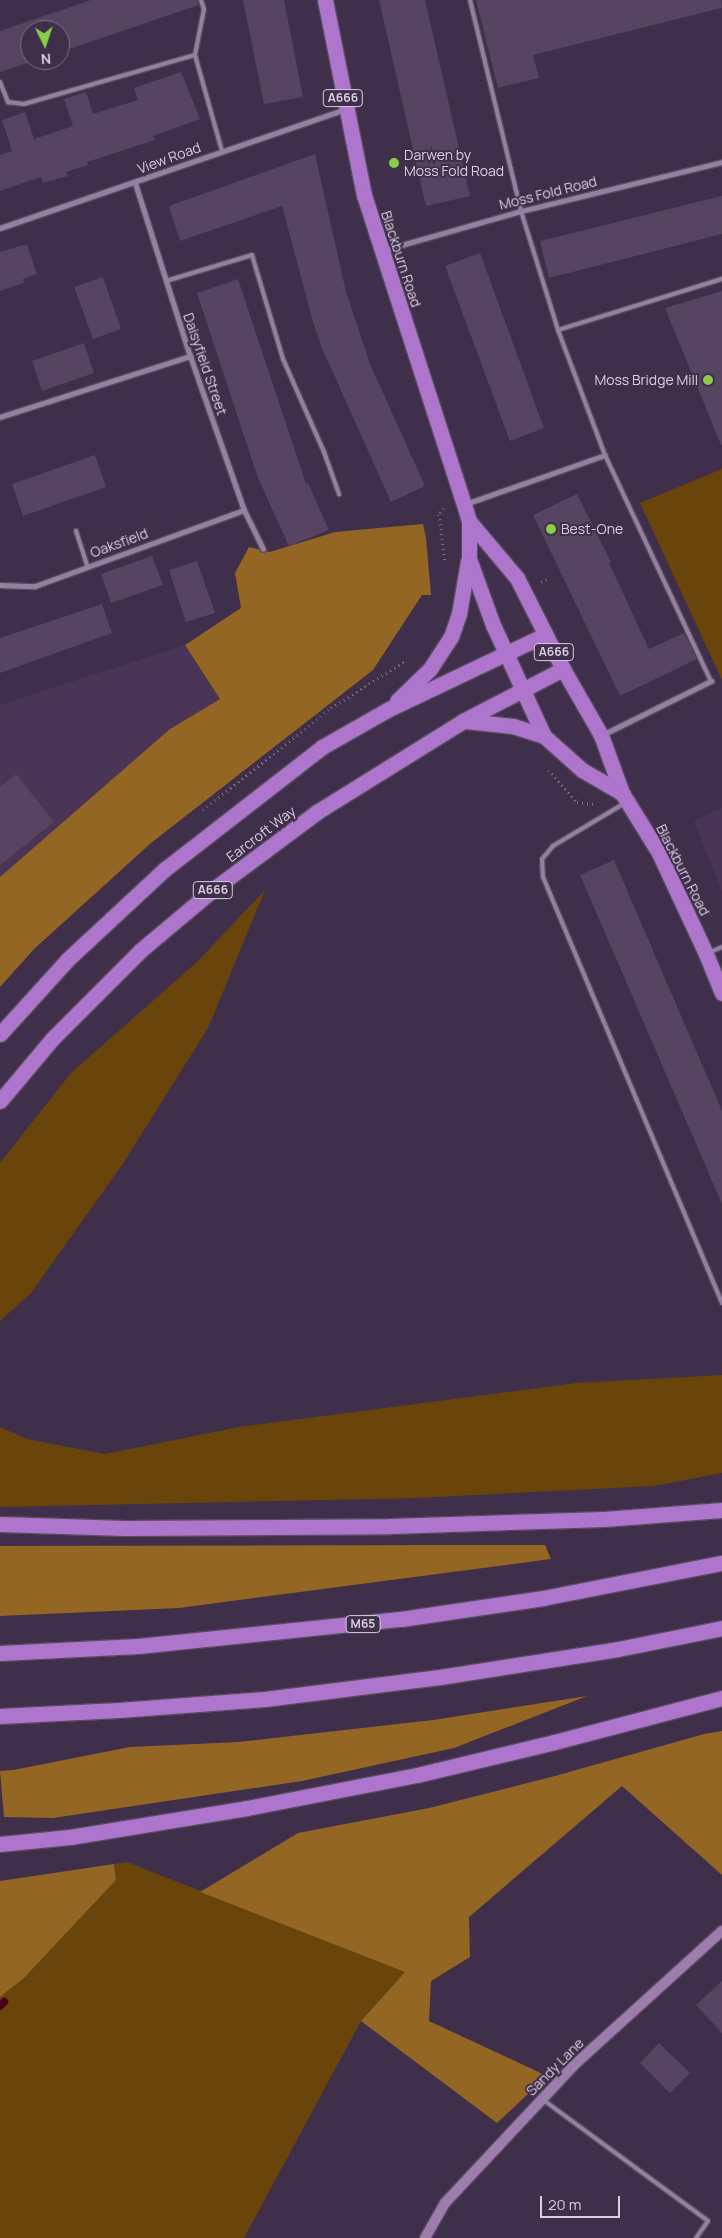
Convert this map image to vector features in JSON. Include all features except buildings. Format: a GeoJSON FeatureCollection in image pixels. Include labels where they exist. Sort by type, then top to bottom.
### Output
{"type":"FeatureCollection","features":[{"type":"Feature","properties":{"kind":"highway","name":"Blackburn Road"},"geometry":{"type":"LineString","coordinates":[[325,0],[345,109],[364,195],[380,250],[469,521],[469,559],[506,655],[544,736],[582,770],[625,797]]}},
{"type":"Feature","properties":{"kind":"highway","name":"Blackburn Road"},"geometry":{"type":"LineString","coordinates":[[469,521],[516,578],[563,669],[601,735],[625,797],[659,852],[722,993]]}},
{"type":"Feature","properties":{"kind":"highway"},"geometry":{"type":"LineString","coordinates":[[389,708],[430,669],[451,637],[459,614],[469,559]]}},
{"type":"Feature","properties":{"kind":"highway","name":"A666"},"geometry":{"type":"LineString","coordinates":[[0,1034],[67,960],[165,869],[322,747],[389,708],[468,670],[506,655],[545,635]]}},
{"type":"Feature","properties":{"kind":"highway","name":"Earcroft Way"},"geometry":{"type":"LineString","coordinates":[[0,1102],[52,1039],[141,950],[215,888],[317,812],[463,721],[563,669]]}},
{"type":"Feature","properties":{"kind":"highway"},"geometry":{"type":"LineString","coordinates":[[463,721],[513,726],[544,736]]}},
{"type":"Feature","properties":{"kind":"highway"},"geometry":{"type":"LineString","coordinates":[[0,1524],[125,1528],[400,1526],[604,1519],[722,1510]]}},
{"type":"Feature","properties":{"kind":"highway","name":"M65"},"geometry":{"type":"LineString","coordinates":[[0,1653],[148,1645],[401,1619],[543,1598],[722,1563]]}},
{"type":"Feature","properties":{"kind":"highway"},"geometry":{"type":"LineString","coordinates":[[0,1716],[119,1710],[265,1699],[440,1677],[618,1649],[722,1628]]}},
{"type":"Feature","properties":{"kind":"highway"},"geometry":{"type":"LineString","coordinates":[[0,1844],[70,1837],[237,1810],[417,1775],[554,1742],[722,1698]]}},
{"type":"Feature","properties":{"kind":"main road","name":"Sandy Lane"},"geometry":{"type":"LineString","coordinates":[[425,2238],[445,2203],[573,2066],[722,1932]]}},
{"type":"Feature","properties":{"kind":"street","name":"View Road"},"geometry":{"type":"LineString","coordinates":[[0,228],[345,109]]}},
{"type":"Feature","properties":{"kind":"street","name":"Moss Fold Road"},"geometry":{"type":"LineString","coordinates":[[380,250],[521,211],[722,162]]}},
{"type":"Feature","properties":{"kind":"street","name":"Daisyfield Street"},"geometry":{"type":"LineString","coordinates":[[135,183],[190,356],[244,510],[263,549]]}},
{"type":"Feature","properties":{"kind":"street"},"geometry":{"type":"LineString","coordinates":[[0,417],[190,356]]}},
{"type":"Feature","properties":{"kind":"street"},"geometry":{"type":"LineString","coordinates":[[464,504],[605,455]]}},
{"type":"Feature","properties":{"kind":"street","name":"Oaksfield"},"geometry":{"type":"LineString","coordinates":[[0,586],[35,586],[244,510]]}},
{"type":"Feature","properties":{"kind":"street"},"geometry":{"type":"LineString","coordinates":[[601,735],[711,681]]}},
{"type":"Feature","properties":{"kind":"lane"},"geometry":{"type":"LineString","coordinates":[[201,0],[204,9],[196,55],[222,151]]}},
{"type":"Feature","properties":{"kind":"lane"},"geometry":{"type":"LineString","coordinates":[[470,0],[521,211],[558,330],[605,455],[711,681]]}},
{"type":"Feature","properties":{"kind":"lane"},"geometry":{"type":"LineString","coordinates":[[0,82],[8,102],[24,104],[196,55]]}},
{"type":"Feature","properties":{"kind":"lane"},"geometry":{"type":"LineString","coordinates":[[166,281],[252,255],[283,359],[324,452],[339,494]]}},
{"type":"Feature","properties":{"kind":"lane"},"geometry":{"type":"LineString","coordinates":[[558,330],[722,279]]}},
{"type":"Feature","properties":{"kind":"lane"},"geometry":{"type":"LineString","coordinates":[[76,531],[88,567]]}},
{"type":"Feature","properties":{"kind":"lane"},"geometry":{"type":"LineString","coordinates":[[625,797],[553,846],[542,859],[542,877],[722,1303]]}},
{"type":"Feature","properties":{"kind":"lane"},"geometry":{"type":"LineString","coordinates":[[706,954],[722,947]]}},
{"type":"Feature","properties":{"kind":"lane"},"geometry":{"type":"LineString","coordinates":[[542,2099],[708,2222],[696,2238]]}},
{"type":"Feature","properties":{"kind":"path"},"geometry":{"type":"LineString","coordinates":[[439,514],[446,572]]}},
{"type":"Feature","properties":{"kind":"path"},"geometry":{"type":"LineString","coordinates":[[376,682],[406,660]]}},
{"type":"Feature","properties":{"kind":"shaded area"},"geometry":{"type":"Polygon","coordinates":[[[722,469],[722,680],[640,503],[722,469]]]}},
{"type":"Feature","properties":{"kind":"shaded area"},"geometry":{"type":"Polygon","coordinates":[[[423,524],[431,595],[422,595],[373,670],[151,843],[34,949],[0,987],[0,877],[170,729],[220,699],[185,645],[241,608],[235,573],[249,547],[270,552],[335,532],[423,524]]]}},
{"type":"Feature","properties":{"kind":"shaded area"},"geometry":{"type":"Polygon","coordinates":[[[185,645],[220,699],[170,729],[0,877],[0,705],[185,645]]]}},
{"type":"Feature","properties":{"kind":"shaded area"},"geometry":{"type":"Polygon","coordinates":[[[722,808],[722,891],[694,821],[722,808]]]}},
{"type":"Feature","properties":{"kind":"shaded area"},"geometry":{"type":"Polygon","coordinates":[[[265,890],[208,1028],[122,1165],[31,1293],[0,1321],[0,1163],[71,1073],[197,962],[265,890]]]}},
{"type":"Feature","properties":{"kind":"shaded area"},"geometry":{"type":"Polygon","coordinates":[[[722,1375],[722,1473],[654,1486],[416,1498],[0,1507],[0,1427],[27,1439],[105,1454],[239,1427],[577,1383],[722,1375]]]}},
{"type":"Feature","properties":{"kind":"shaded area"},"geometry":{"type":"Polygon","coordinates":[[[545,1545],[551,1559],[179,1608],[0,1616],[0,1546],[545,1545]]]}},
{"type":"Feature","properties":{"kind":"shaded area"},"geometry":{"type":"Polygon","coordinates":[[[587,1696],[454,1748],[302,1781],[53,1818],[4,1817],[0,1771],[130,1747],[239,1742],[433,1720],[587,1696]]]}},
{"type":"Feature","properties":{"kind":"shaded area"},"geometry":{"type":"Polygon","coordinates":[[[722,1731],[722,1875],[622,1786],[469,1917],[470,1957],[431,1981],[429,2021],[547,2076],[497,2123],[361,2021],[405,1972],[200,1892],[298,1833],[429,1808],[555,1776],[704,1734],[722,1731]]]}},
{"type":"Feature","properties":{"kind":"shaded area"},"geometry":{"type":"Polygon","coordinates":[[[127,1862],[405,1972],[361,2021],[244,2238],[0,2238],[0,1997],[24,1978],[116,1880],[114,1864],[127,1862]]]}},
{"type":"Feature","properties":{"kind":"shaded area"},"geometry":{"type":"Polygon","coordinates":[[[114,1864],[116,1880],[24,1978],[0,1997],[0,1881],[114,1864]]]}},
{"type":"Feature","properties":{"kind":"waterway"},"geometry":{"type":"LineString","coordinates":[[0,2006],[4,2002]]}},
{"type":"Feature","properties":{"kind":"place","name":"Darwen by Moss Fold Road"},"geometry":{"type":"Point","coordinates":[394,163]}},
{"type":"Feature","properties":{"kind":"place","name":"Moss Bridge Mill"},"geometry":{"type":"Point","coordinates":[708,380]}},
{"type":"Feature","properties":{"kind":"place","name":"Best-One"},"geometry":{"type":"Point","coordinates":[551,529]}}]}
